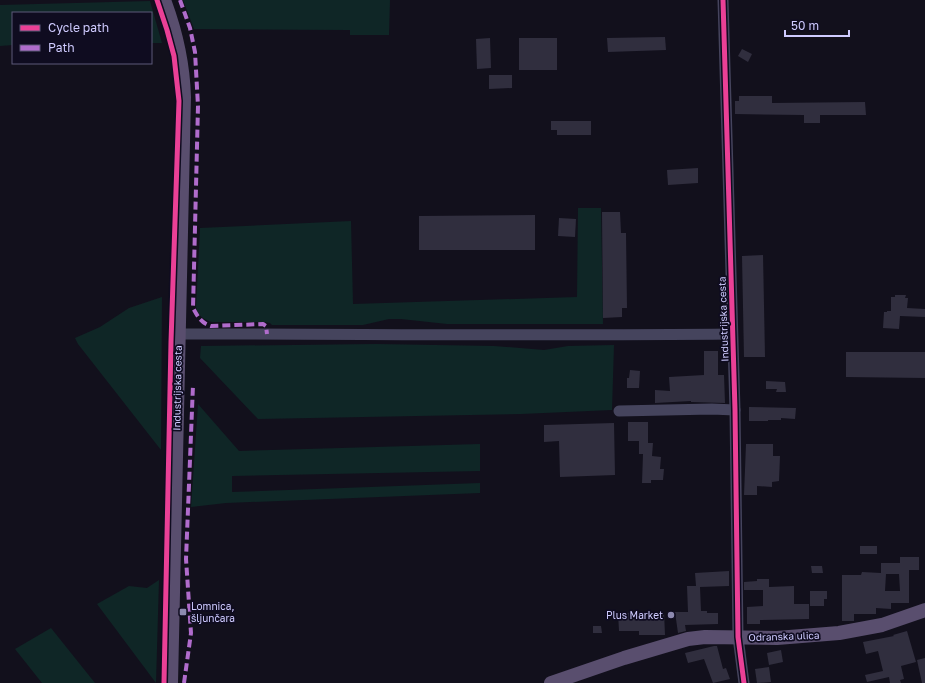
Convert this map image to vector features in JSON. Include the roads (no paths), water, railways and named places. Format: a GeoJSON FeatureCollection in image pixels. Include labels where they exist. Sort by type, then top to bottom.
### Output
{"type":"FeatureCollection","features":[{"type":"Feature","properties":{"kind":"main road","name":"Industrijska cesta"},"geometry":{"type":"LineString","coordinates":[[164,0],[177,40],[182,62],[183,81],[171,683]]}},
{"type":"Feature","properties":{"kind":"main road","name":"Odranska ulica"},"geometry":{"type":"LineString","coordinates":[[551,683],[683,640],[705,637],[777,638],[839,634],[882,625],[925,610]]}},
{"type":"Feature","properties":{"kind":"street","name":"Industrijska cesta"},"geometry":{"type":"LineString","coordinates":[[723,0],[735,410],[738,637],[744,683]]}},
{"type":"Feature","properties":{"kind":"street"},"geometry":{"type":"LineString","coordinates":[[178,334],[732,334]]}},
{"type":"Feature","properties":{"kind":"street"},"geometry":{"type":"LineString","coordinates":[[619,411],[735,410]]}},
{"type":"Feature","properties":{"kind":"place","name":"Lomnica, šljunčara"},"geometry":{"type":"Point","coordinates":[183,612]}},
{"type":"Feature","properties":{"kind":"place","name":"Plus Market"},"geometry":{"type":"Point","coordinates":[671,615]}}]}
